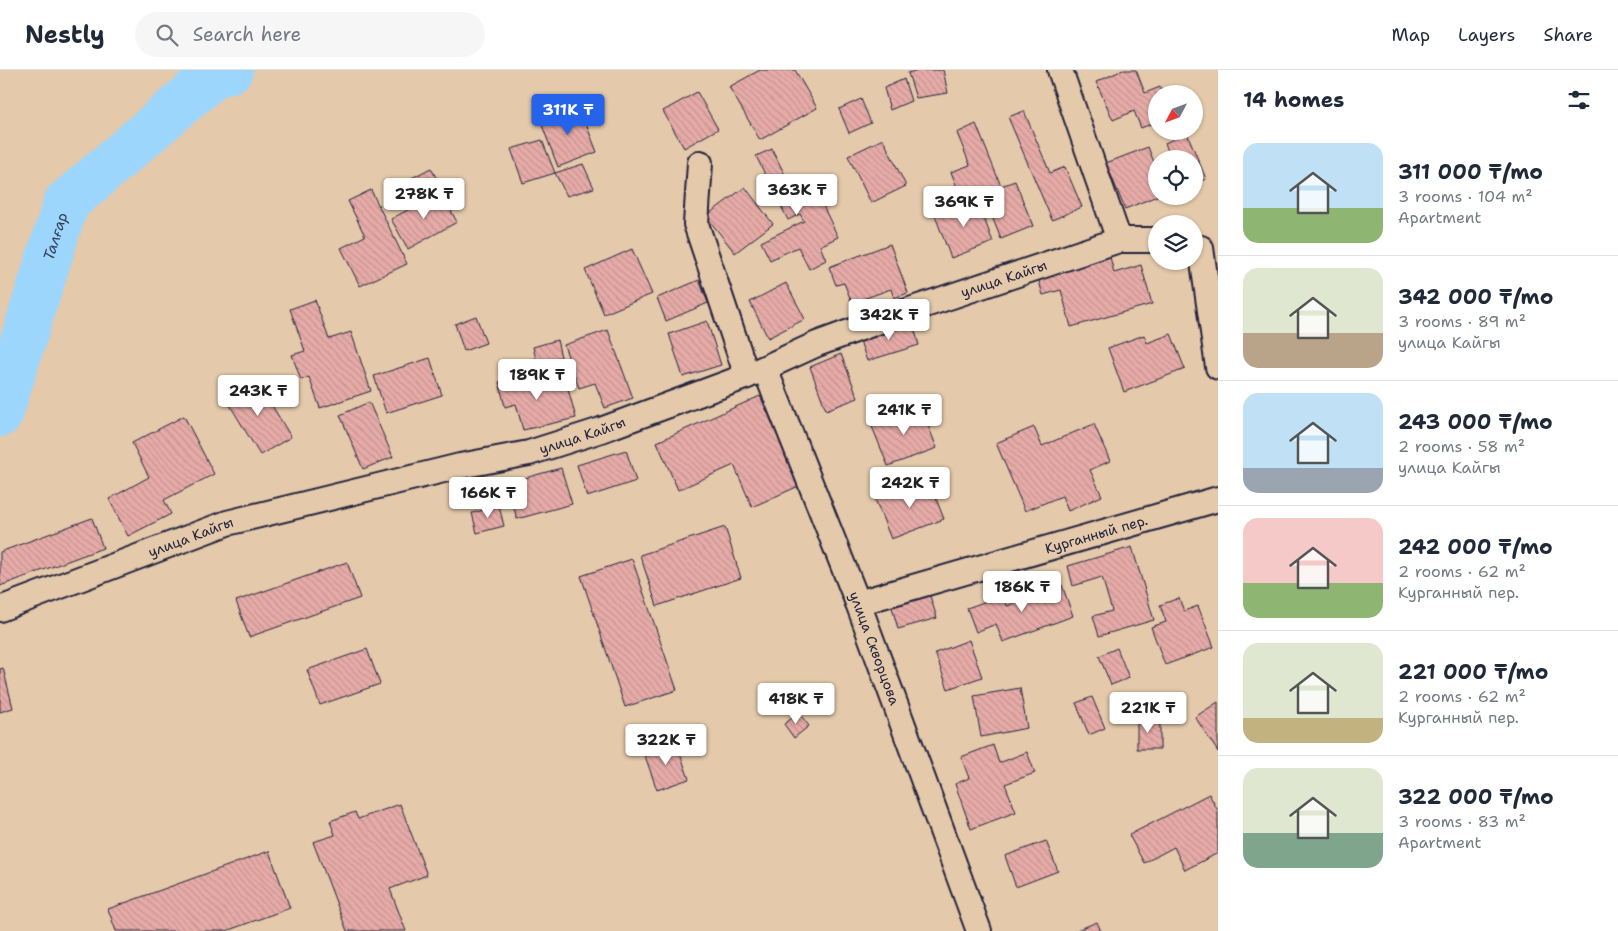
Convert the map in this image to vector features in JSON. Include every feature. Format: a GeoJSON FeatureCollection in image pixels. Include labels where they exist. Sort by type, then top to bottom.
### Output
{"type":"FeatureCollection","features":[{"type":"Feature","properties":{"kind":"street"},"geometry":{"type":"LineString","coordinates":[[1060,70],[1119,240]]}},
{"type":"Feature","properties":{"kind":"street","name":"улица Скворцова"},"geometry":{"type":"LineString","coordinates":[[700,163],[696,224],[756,372],[858,603],[979,931]]}},
{"type":"Feature","properties":{"kind":"street","name":"улица Кайгы"},"geometry":{"type":"LineString","coordinates":[[0,609],[227,523],[460,466],[529,452],[601,430],[756,372],[817,344],[895,315],[1119,240],[1148,240]]}},
{"type":"Feature","properties":{"kind":"street"},"geometry":{"type":"LineString","coordinates":[[1204,248],[1218,367]]}},
{"type":"Feature","properties":{"kind":"street","name":"Курганный пер."},"geometry":{"type":"LineString","coordinates":[[858,603],[1218,499]]}},
{"type":"Feature","properties":{"kind":"building"},"geometry":{"type":"Polygon","coordinates":[[[760,70],[795,70],[817,108],[760,140],[729,87],[760,70]]]}},
{"type":"Feature","properties":{"kind":"building"},"geometry":{"type":"Polygon","coordinates":[[[918,70],[943,70],[948,93],[916,98],[908,73],[918,70]]]}},
{"type":"Feature","properties":{"kind":"building"},"geometry":{"type":"Polygon","coordinates":[[[1123,70],[1136,70],[1145,93],[1148,92],[1148,125],[1141,128],[1134,111],[1113,120],[1096,82],[1123,70]]]}},
{"type":"Feature","properties":{"kind":"building"},"geometry":{"type":"Polygon","coordinates":[[[904,79],[911,101],[890,110],[884,88],[904,79]]]}},
{"type":"Feature","properties":{"kind":"building"},"geometry":{"type":"Polygon","coordinates":[[[697,92],[718,129],[684,148],[663,111],[697,92]]]}},
{"type":"Feature","properties":{"kind":"building"},"geometry":{"type":"Polygon","coordinates":[[[861,99],[871,123],[849,133],[839,109],[861,99]]]}},
{"type":"Feature","properties":{"kind":"building"},"geometry":{"type":"Polygon","coordinates":[[[579,106],[597,152],[558,167],[540,120],[579,106]]]}},
{"type":"Feature","properties":{"kind":"building"},"geometry":{"type":"Polygon","coordinates":[[[1024,111],[1050,173],[1065,167],[1082,207],[1052,220],[1008,117],[1024,111]]]}},
{"type":"Feature","properties":{"kind":"building"},"geometry":{"type":"Polygon","coordinates":[[[976,124],[1001,186],[1015,181],[1033,226],[1001,239],[981,189],[961,197],[951,172],[970,165],[957,133],[976,124]]]}},
{"type":"Feature","properties":{"kind":"building"},"geometry":{"type":"Polygon","coordinates":[[[883,139],[906,186],[871,203],[848,156],[883,139]]]}},
{"type":"Feature","properties":{"kind":"building"},"geometry":{"type":"Polygon","coordinates":[[[542,140],[555,173],[523,183],[511,149],[542,140]]]}},
{"type":"Feature","properties":{"kind":"building"},"geometry":{"type":"Polygon","coordinates":[[[1172,140],[1190,140],[1194,150],[1168,150],[1165,143],[1172,140]]]}},
{"type":"Feature","properties":{"kind":"building"},"geometry":{"type":"Polygon","coordinates":[[[1148,147],[1148,200],[1125,209],[1106,163],[1148,147]]]}},
{"type":"Feature","properties":{"kind":"building"},"geometry":{"type":"Polygon","coordinates":[[[772,149],[793,191],[812,183],[838,237],[820,246],[826,260],[809,269],[798,247],[770,260],[761,242],[804,221],[800,214],[788,220],[756,156],[772,149]]]}},
{"type":"Feature","properties":{"kind":"building"},"geometry":{"type":"Polygon","coordinates":[[[583,164],[594,188],[567,196],[555,173],[583,164]]]}},
{"type":"Feature","properties":{"kind":"building"},"geometry":{"type":"Polygon","coordinates":[[[431,168],[441,187],[409,204],[398,185],[431,168]]]}},
{"type":"Feature","properties":{"kind":"building"},"geometry":{"type":"Polygon","coordinates":[[[745,187],[773,224],[735,253],[706,216],[745,187]]]}},
{"type":"Feature","properties":{"kind":"building"},"geometry":{"type":"Polygon","coordinates":[[[371,190],[407,264],[360,286],[341,248],[365,236],[348,201],[371,190]]]}},
{"type":"Feature","properties":{"kind":"building"},"geometry":{"type":"Polygon","coordinates":[[[441,192],[457,222],[408,249],[391,219],[441,192]]]}},
{"type":"Feature","properties":{"kind":"building"},"geometry":{"type":"Polygon","coordinates":[[[976,197],[993,242],[951,258],[934,213],[976,197]]]}},
{"type":"Feature","properties":{"kind":"building"},"geometry":{"type":"Polygon","coordinates":[[[890,244],[908,293],[894,298],[891,289],[852,303],[844,283],[836,285],[829,267],[890,244]]]}},
{"type":"Feature","properties":{"kind":"building"},"geometry":{"type":"Polygon","coordinates":[[[632,249],[652,294],[604,314],[585,270],[632,249]]]}},
{"type":"Feature","properties":{"kind":"building"},"geometry":{"type":"Polygon","coordinates":[[[1110,257],[1114,273],[1141,265],[1152,304],[1071,327],[1061,290],[1043,295],[1038,278],[1110,257]]]}},
{"type":"Feature","properties":{"kind":"building"},"geometry":{"type":"Polygon","coordinates":[[[699,280],[708,303],[666,321],[657,298],[699,280]]]}},
{"type":"Feature","properties":{"kind":"building"},"geometry":{"type":"Polygon","coordinates":[[[786,283],[805,319],[768,338],[750,302],[786,283]]]}},
{"type":"Feature","properties":{"kind":"building"},"geometry":{"type":"Polygon","coordinates":[[[315,300],[329,339],[351,332],[371,391],[320,408],[309,377],[301,380],[292,355],[305,351],[290,309],[315,300]]]}},
{"type":"Feature","properties":{"kind":"building"},"geometry":{"type":"Polygon","coordinates":[[[476,316],[486,343],[464,351],[455,324],[476,316]]]}},
{"type":"Feature","properties":{"kind":"building"},"geometry":{"type":"Polygon","coordinates":[[[707,321],[721,365],[683,377],[669,334],[707,321]]]}},
{"type":"Feature","properties":{"kind":"building"},"geometry":{"type":"Polygon","coordinates":[[[912,321],[919,345],[867,361],[859,338],[912,321]]]}},
{"type":"Feature","properties":{"kind":"building"},"geometry":{"type":"Polygon","coordinates":[[[608,330],[633,398],[605,408],[595,383],[579,388],[564,345],[608,330]]]}},
{"type":"Feature","properties":{"kind":"building"},"geometry":{"type":"Polygon","coordinates":[[[1171,334],[1185,369],[1124,392],[1108,348],[1144,335],[1147,343],[1171,334]]]}},
{"type":"Feature","properties":{"kind":"building"},"geometry":{"type":"Polygon","coordinates":[[[557,340],[561,357],[537,363],[533,347],[557,340]]]}},
{"type":"Feature","properties":{"kind":"building"},"geometry":{"type":"Polygon","coordinates":[[[841,354],[858,398],[826,410],[810,367],[841,354]]]}},
{"type":"Feature","properties":{"kind":"building"},"geometry":{"type":"Polygon","coordinates":[[[430,358],[442,395],[386,413],[374,376],[430,358]]]}},
{"type":"Feature","properties":{"kind":"building"},"geometry":{"type":"Polygon","coordinates":[[[542,372],[546,390],[567,385],[576,418],[523,430],[516,404],[505,407],[499,382],[542,372]]]}},
{"type":"Feature","properties":{"kind":"building"},"geometry":{"type":"Polygon","coordinates":[[[256,379],[291,437],[260,455],[225,397],[256,379]]]}},
{"type":"Feature","properties":{"kind":"building"},"geometry":{"type":"Polygon","coordinates":[[[760,396],[801,485],[752,507],[734,465],[678,490],[657,442],[760,396]]]}},
{"type":"Feature","properties":{"kind":"building"},"geometry":{"type":"Polygon","coordinates":[[[369,402],[393,457],[363,469],[340,415],[369,402]]]}},
{"type":"Feature","properties":{"kind":"building"},"geometry":{"type":"Polygon","coordinates":[[[920,405],[937,448],[888,466],[871,424],[920,405]]]}},
{"type":"Feature","properties":{"kind":"building"},"geometry":{"type":"Polygon","coordinates":[[[184,416],[214,474],[164,500],[171,514],[128,536],[109,499],[149,477],[132,443],[184,416]]]}},
{"type":"Feature","properties":{"kind":"building"},"geometry":{"type":"Polygon","coordinates":[[[1094,424],[1110,461],[1090,470],[1102,496],[1068,511],[1062,496],[1025,511],[996,443],[1034,427],[1042,446],[1094,424]]]}},
{"type":"Feature","properties":{"kind":"building"},"geometry":{"type":"Polygon","coordinates":[[[626,450],[636,481],[587,497],[577,465],[626,450]]]}},
{"type":"Feature","properties":{"kind":"building"},"geometry":{"type":"Polygon","coordinates":[[[561,468],[572,504],[517,519],[507,483],[561,468]]]}},
{"type":"Feature","properties":{"kind":"building"},"geometry":{"type":"Polygon","coordinates":[[[928,478],[944,519],[891,539],[875,499],[928,478]]]}},
{"type":"Feature","properties":{"kind":"building"},"geometry":{"type":"Polygon","coordinates":[[[499,506],[504,526],[477,533],[472,513],[499,506]]]}},
{"type":"Feature","properties":{"kind":"building"},"geometry":{"type":"Polygon","coordinates":[[[92,518],[103,548],[0,586],[0,552],[92,518]]]}},
{"type":"Feature","properties":{"kind":"building"},"geometry":{"type":"Polygon","coordinates":[[[725,527],[741,578],[657,606],[640,555],[725,527]]]}},
{"type":"Feature","properties":{"kind":"building"},"geometry":{"type":"Polygon","coordinates":[[[1132,547],[1154,620],[1099,636],[1093,616],[1112,611],[1102,577],[1073,586],[1068,566],[1132,547]]]}},
{"type":"Feature","properties":{"kind":"building"},"geometry":{"type":"Polygon","coordinates":[[[632,559],[677,690],[625,707],[581,576],[632,559]]]}},
{"type":"Feature","properties":{"kind":"building"},"geometry":{"type":"Polygon","coordinates":[[[347,562],[360,598],[249,637],[236,601],[347,562]]]}},
{"type":"Feature","properties":{"kind":"building"},"geometry":{"type":"Polygon","coordinates":[[[1062,585],[1073,616],[1003,642],[996,624],[976,632],[967,608],[1003,595],[1007,606],[1062,585]]]}},
{"type":"Feature","properties":{"kind":"building"},"geometry":{"type":"Polygon","coordinates":[[[930,596],[937,618],[898,629],[892,607],[930,596]]]}},
{"type":"Feature","properties":{"kind":"building"},"geometry":{"type":"Polygon","coordinates":[[[1179,598],[1184,611],[1198,606],[1214,647],[1165,665],[1151,627],[1166,622],[1160,605],[1179,598]]]}},
{"type":"Feature","properties":{"kind":"building"},"geometry":{"type":"Polygon","coordinates":[[[969,640],[982,677],[948,689],[935,653],[969,640]]]}},
{"type":"Feature","properties":{"kind":"building"},"geometry":{"type":"Polygon","coordinates":[[[1117,648],[1129,678],[1111,685],[1099,656],[1117,648]]]}},
{"type":"Feature","properties":{"kind":"building"},"geometry":{"type":"Polygon","coordinates":[[[367,649],[380,684],[320,705],[307,670],[367,649]]]}},
{"type":"Feature","properties":{"kind":"building"},"geometry":{"type":"Polygon","coordinates":[[[3,668],[13,708],[0,712],[0,669],[3,668]]]}},
{"type":"Feature","properties":{"kind":"building"},"geometry":{"type":"Polygon","coordinates":[[[1020,688],[1027,728],[981,737],[974,696],[1020,688]]]}},
{"type":"Feature","properties":{"kind":"building"},"geometry":{"type":"Polygon","coordinates":[[[1092,697],[1105,728],[1089,735],[1076,703],[1092,697]]]}},
{"type":"Feature","properties":{"kind":"building"},"geometry":{"type":"Polygon","coordinates":[[[1218,702],[1218,752],[1195,717],[1218,702]]]}},
{"type":"Feature","properties":{"kind":"building"},"geometry":{"type":"Polygon","coordinates":[[[799,713],[809,726],[794,738],[784,724],[799,713]]]}},
{"type":"Feature","properties":{"kind":"building"},"geometry":{"type":"Polygon","coordinates":[[[1137,718],[1160,718],[1160,749],[1137,749],[1137,718]]]}},
{"type":"Feature","properties":{"kind":"building"},"geometry":{"type":"Polygon","coordinates":[[[676,742],[689,779],[657,790],[644,753],[676,742]]]}},
{"type":"Feature","properties":{"kind":"building"},"geometry":{"type":"Polygon","coordinates":[[[993,745],[999,763],[1027,752],[1035,773],[1005,784],[1016,812],[971,829],[955,784],[969,778],[961,757],[993,745]]]}},
{"type":"Feature","properties":{"kind":"building"},"geometry":{"type":"Polygon","coordinates":[[[1209,794],[1218,811],[1218,853],[1185,870],[1174,847],[1144,863],[1129,835],[1209,794]]]}},
{"type":"Feature","properties":{"kind":"building"},"geometry":{"type":"Polygon","coordinates":[[[400,804],[427,875],[390,889],[406,931],[347,931],[313,842],[335,835],[330,821],[355,812],[358,819],[400,804]]]}},
{"type":"Feature","properties":{"kind":"building"},"geometry":{"type":"Polygon","coordinates":[[[1046,841],[1058,871],[1016,887],[1005,856],[1046,841]]]}},
{"type":"Feature","properties":{"kind":"building"},"geometry":{"type":"Polygon","coordinates":[[[269,851],[290,908],[226,931],[116,931],[108,909],[269,851]]]}},
{"type":"Feature","properties":{"kind":"building"},"geometry":{"type":"Polygon","coordinates":[[[1097,922],[1101,931],[1075,931],[1097,922]]]}},
{"type":"Feature","properties":{"kind":"waterway","name":"Талғар"},"geometry":{"type":"LineString","coordinates":[[0,414],[66,203],[215,74],[230,70]]}}]}
